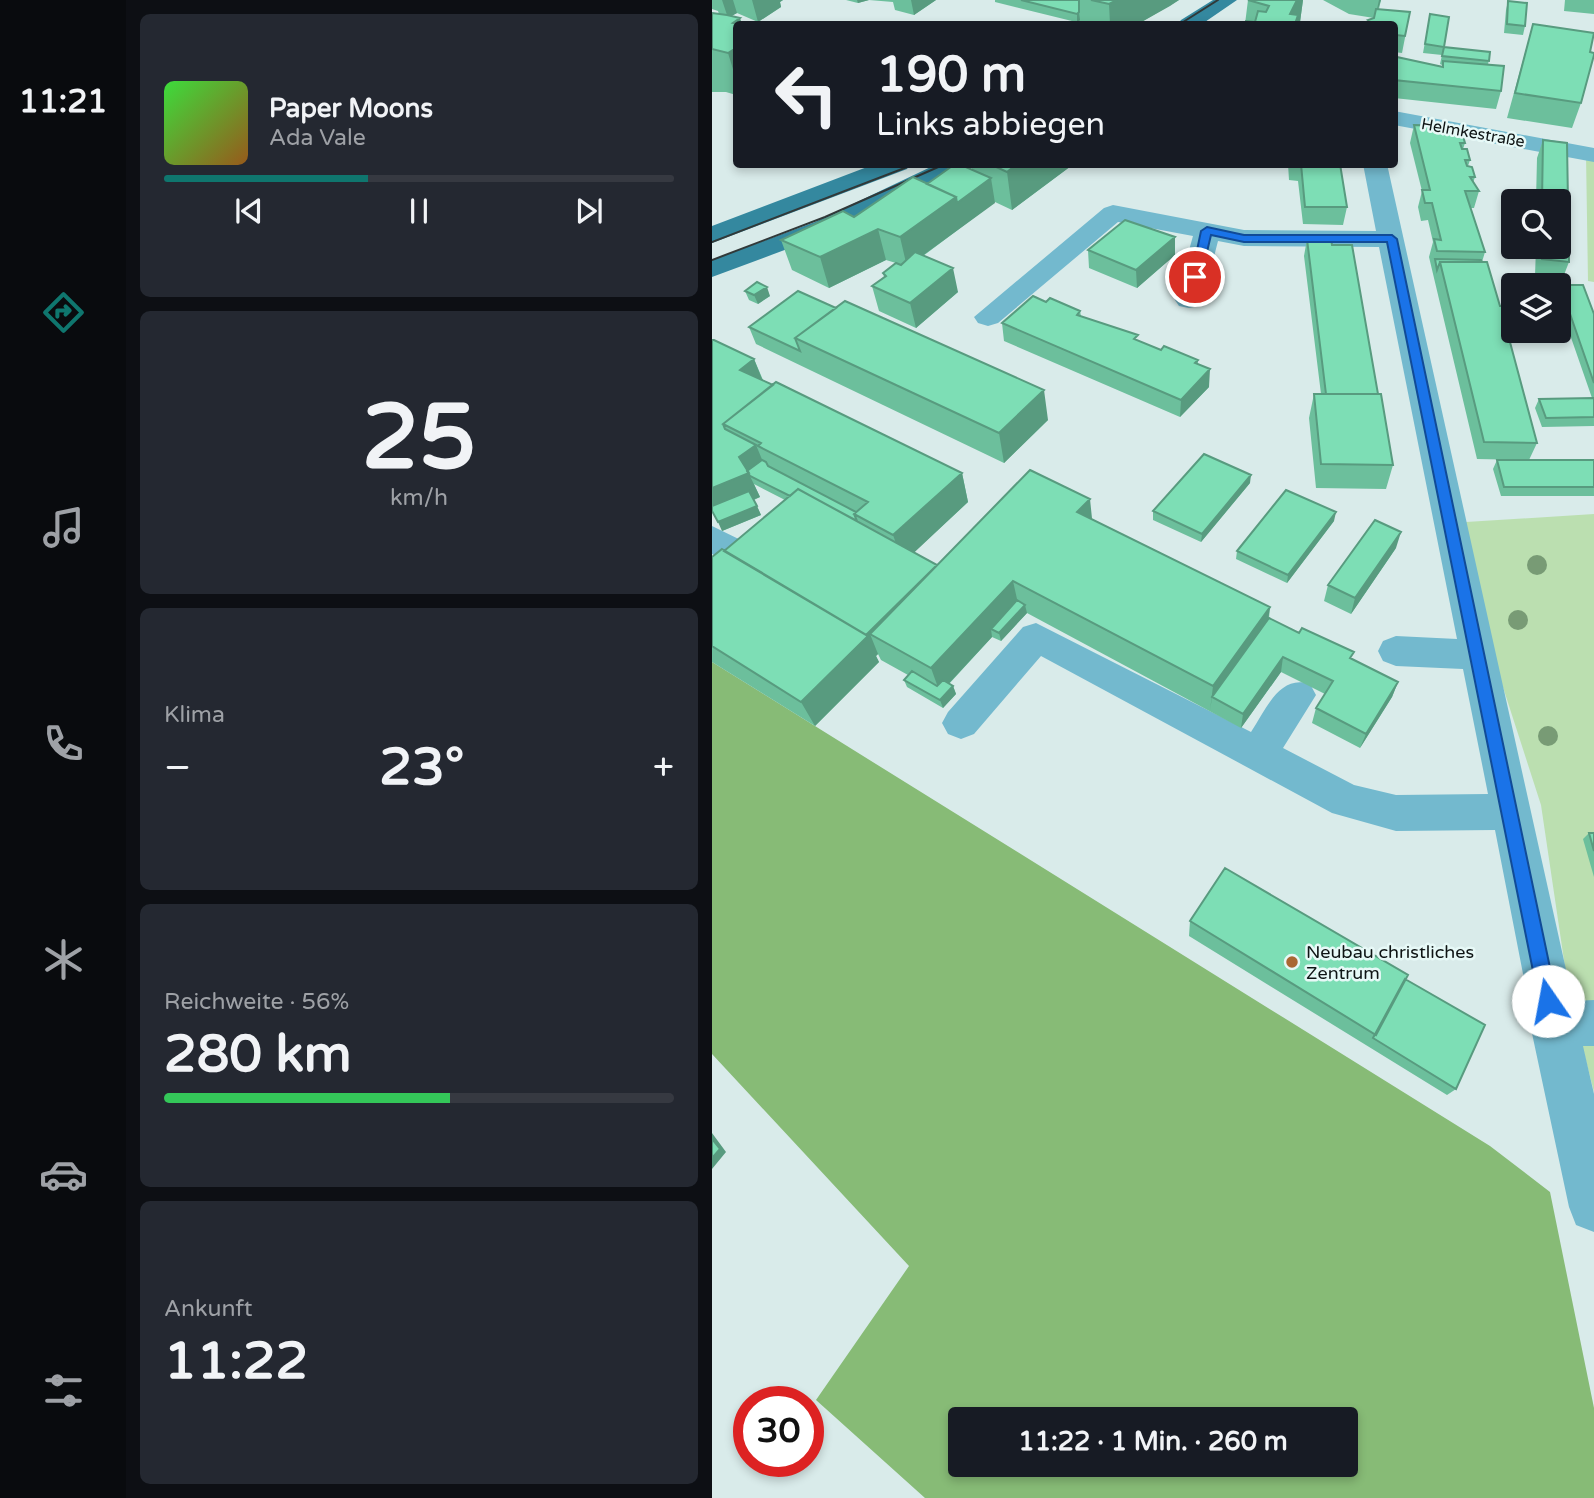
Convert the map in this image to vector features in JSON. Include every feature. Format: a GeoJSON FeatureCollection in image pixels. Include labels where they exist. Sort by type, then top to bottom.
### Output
{"type":"FeatureCollection","features":[{"type":"Feature","properties":{"kind":"main road"},"geometry":{"type":"LineString","coordinates":[[1193,21],[1227,0]]}},
{"type":"Feature","properties":{"kind":"main road"},"geometry":{"type":"LineString","coordinates":[[712,235],[888,168]]}},
{"type":"Feature","properties":{"kind":"main road"},"geometry":{"type":"LineString","coordinates":[[712,269],[824,227],[949,168]]}},
{"type":"Feature","properties":{"kind":"street","name":"Helmkestraße"},"geometry":{"type":"LineString","coordinates":[[1398,119],[1594,155]]}},
{"type":"Feature","properties":{"kind":"street"},"geometry":{"type":"LineString","coordinates":[[1376,168],[1509,812],[1573,1023],[1594,1208]]}},
{"type":"Feature","properties":{"kind":"street"},"geometry":{"type":"LineString","coordinates":[[988,317],[1113,213],[1244,238],[1392,239]]}},
{"type":"Feature","properties":{"kind":"street"},"geometry":{"type":"LineString","coordinates":[[1189,300],[1207,231]]}},
{"type":"Feature","properties":{"kind":"street"},"geometry":{"type":"LineString","coordinates":[[712,537],[741,555]]}},
{"type":"Feature","properties":{"kind":"street"},"geometry":{"type":"LineString","coordinates":[[961,723],[1036,637],[1346,802],[1396,813],[1509,812]]}},
{"type":"Feature","properties":{"kind":"street"},"geometry":{"type":"LineString","coordinates":[[1396,651],[1477,655]]}},
{"type":"Feature","properties":{"kind":"street"},"geometry":{"type":"LineString","coordinates":[[1257,755],[1297,695]]}},
{"type":"Feature","properties":{"kind":"green space"},"geometry":{"type":"Polygon","coordinates":[[[1586,154],[1594,155],[1594,282],[1588,281],[1586,154]]]}},
{"type":"Feature","properties":{"kind":"green space"},"geometry":{"type":"Polygon","coordinates":[[[1594,514],[1594,1092],[1569,994],[1541,805],[1450,523],[1594,514]]]}},
{"type":"Feature","properties":{"kind":"green space"},"geometry":{"type":"Polygon","coordinates":[[[712,662],[1490,1146],[1550,1192],[1594,1408],[1594,1498],[925,1498],[824,1407],[824,1388],[909,1266],[712,1054],[712,662]]]}},
{"type":"Feature","properties":{"kind":"building"},"geometry":{"type":"Polygon","coordinates":[[[1021,0],[1079,0],[1079,12],[1077,14],[1021,0]]]}},
{"type":"Feature","properties":{"kind":"building"},"geometry":{"type":"Polygon","coordinates":[[[1091,0],[1117,0],[1109,4],[1091,0]]]}},
{"type":"Feature","properties":{"kind":"building"},"geometry":{"type":"Polygon","coordinates":[[[1248,0],[1297,0],[1290,14],[1298,15],[1296,21],[1255,21],[1258,11],[1266,12],[1269,6],[1248,0]]]}},
{"type":"Feature","properties":{"kind":"building"},"geometry":{"type":"Polygon","coordinates":[[[1508,1],[1527,3],[1525,26],[1507,24],[1508,1]]]}},
{"type":"Feature","properties":{"kind":"building"},"geometry":{"type":"Polygon","coordinates":[[[1376,9],[1410,12],[1405,36],[1398,35],[1398,21],[1368,20],[1374,18],[1376,9]]]}},
{"type":"Feature","properties":{"kind":"building"},"geometry":{"type":"Polygon","coordinates":[[[712,13],[740,18],[733,21],[733,50],[728,53],[712,49],[712,13]]]}},
{"type":"Feature","properties":{"kind":"building"},"geometry":{"type":"Polygon","coordinates":[[[1430,14],[1449,17],[1444,47],[1425,44],[1430,14]]]}},
{"type":"Feature","properties":{"kind":"building"},"geometry":{"type":"Polygon","coordinates":[[[1533,24],[1594,33],[1590,52],[1594,55],[1581,103],[1515,93],[1533,24]]]}},
{"type":"Feature","properties":{"kind":"building"},"geometry":{"type":"Polygon","coordinates":[[[1444,47],[1490,52],[1489,61],[1442,56],[1444,47]]]}},
{"type":"Feature","properties":{"kind":"building"},"geometry":{"type":"Polygon","coordinates":[[[1398,57],[1443,67],[1443,61],[1504,66],[1501,91],[1398,80],[1398,57]]]}},
{"type":"Feature","properties":{"kind":"building"},"geometry":{"type":"Polygon","coordinates":[[[1414,125],[1455,126],[1457,133],[1462,133],[1465,143],[1460,143],[1462,149],[1467,149],[1470,160],[1465,160],[1467,166],[1472,167],[1475,177],[1470,177],[1479,191],[1465,191],[1485,252],[1437,251],[1434,239],[1441,240],[1432,203],[1425,203],[1422,190],[1430,190],[1414,125]]]}},
{"type":"Feature","properties":{"kind":"building"},"geometry":{"type":"Polygon","coordinates":[[[1543,140],[1567,143],[1568,189],[1542,189],[1543,140]]]}},
{"type":"Feature","properties":{"kind":"building"},"geometry":{"type":"Polygon","coordinates":[[[949,168],[968,168],[991,178],[957,203],[956,197],[927,184],[949,168]]]}},
{"type":"Feature","properties":{"kind":"building"},"geometry":{"type":"Polygon","coordinates":[[[1301,168],[1341,168],[1347,207],[1305,207],[1301,168]]]}},
{"type":"Feature","properties":{"kind":"building"},"geometry":{"type":"Polygon","coordinates":[[[913,177],[956,197],[900,237],[878,229],[820,257],[781,240],[843,211],[854,217],[913,177]]]}},
{"type":"Feature","properties":{"kind":"building"},"geometry":{"type":"Polygon","coordinates":[[[1125,220],[1175,237],[1136,270],[1088,250],[1125,220]]]}},
{"type":"Feature","properties":{"kind":"building"},"geometry":{"type":"Polygon","coordinates":[[[1307,239],[1331,239],[1332,245],[1352,245],[1378,394],[1326,394],[1307,239]]]}},
{"type":"Feature","properties":{"kind":"building"},"geometry":{"type":"Polygon","coordinates":[[[915,252],[953,268],[910,303],[872,286],[886,276],[883,273],[896,263],[901,265],[915,252]]]}},
{"type":"Feature","properties":{"kind":"building"},"geometry":{"type":"Polygon","coordinates":[[[1435,259],[1482,262],[1440,262],[1437,270],[1435,259]]]}},
{"type":"Feature","properties":{"kind":"building"},"geometry":{"type":"Polygon","coordinates":[[[1542,259],[1569,259],[1569,262],[1542,259]]]}},
{"type":"Feature","properties":{"kind":"building"},"geometry":{"type":"Polygon","coordinates":[[[1440,262],[1487,262],[1501,306],[1501,343],[1510,343],[1537,443],[1484,442],[1440,262]]]}},
{"type":"Feature","properties":{"kind":"building"},"geometry":{"type":"Polygon","coordinates":[[[757,282],[767,287],[754,295],[745,291],[757,282]]]}},
{"type":"Feature","properties":{"kind":"building"},"geometry":{"type":"Polygon","coordinates":[[[1571,285],[1583,285],[1594,314],[1594,383],[1571,317],[1571,285]]]}},
{"type":"Feature","properties":{"kind":"building"},"geometry":{"type":"Polygon","coordinates":[[[798,291],[836,308],[795,338],[800,351],[749,327],[798,291]]]}},
{"type":"Feature","properties":{"kind":"building"},"geometry":{"type":"Polygon","coordinates":[[[1033,296],[1046,302],[1050,298],[1080,311],[1077,315],[1138,335],[1134,339],[1161,350],[1164,346],[1198,360],[1195,363],[1210,369],[1181,400],[1002,323],[1033,296]]]}},
{"type":"Feature","properties":{"kind":"building"},"geometry":{"type":"Polygon","coordinates":[[[845,301],[1044,390],[999,433],[795,338],[845,301]]]}},
{"type":"Feature","properties":{"kind":"building"},"geometry":{"type":"Polygon","coordinates":[[[712,340],[754,359],[740,370],[773,385],[723,424],[725,429],[756,445],[739,457],[749,473],[712,488],[712,340]]]}},
{"type":"Feature","properties":{"kind":"building"},"geometry":{"type":"Polygon","coordinates":[[[776,382],[962,473],[893,535],[854,514],[868,502],[758,446],[761,443],[723,424],[776,382]]]}},
{"type":"Feature","properties":{"kind":"building"},"geometry":{"type":"Polygon","coordinates":[[[1314,394],[1381,394],[1393,465],[1321,464],[1314,394]]]}},
{"type":"Feature","properties":{"kind":"building"},"geometry":{"type":"Polygon","coordinates":[[[1594,398],[1594,417],[1546,418],[1539,399],[1594,398]]]}},
{"type":"Feature","properties":{"kind":"building"},"geometry":{"type":"Polygon","coordinates":[[[1204,454],[1251,475],[1202,534],[1153,511],[1204,454]]]}},
{"type":"Feature","properties":{"kind":"building"},"geometry":{"type":"Polygon","coordinates":[[[762,460],[768,466],[856,512],[854,514],[857,521],[798,489],[790,496],[750,476],[747,471],[762,460]]]}},
{"type":"Feature","properties":{"kind":"building"},"geometry":{"type":"Polygon","coordinates":[[[1497,460],[1594,460],[1594,487],[1504,487],[1497,460]]]}},
{"type":"Feature","properties":{"kind":"building"},"geometry":{"type":"Polygon","coordinates":[[[1030,470],[1090,499],[1077,512],[1270,607],[1213,686],[1013,581],[931,668],[870,634],[1030,470]]]}},
{"type":"Feature","properties":{"kind":"building"},"geometry":{"type":"Polygon","coordinates":[[[798,489],[937,565],[866,635],[724,551],[798,489]]]}},
{"type":"Feature","properties":{"kind":"building"},"geometry":{"type":"Polygon","coordinates":[[[1286,490],[1336,512],[1288,575],[1237,551],[1286,490]]]}},
{"type":"Feature","properties":{"kind":"building"},"geometry":{"type":"Polygon","coordinates":[[[749,491],[757,506],[718,522],[712,506],[749,491]]]}},
{"type":"Feature","properties":{"kind":"building"},"geometry":{"type":"Polygon","coordinates":[[[1375,520],[1401,532],[1355,598],[1328,585],[1375,520]]]}},
{"type":"Feature","properties":{"kind":"building"},"geometry":{"type":"Polygon","coordinates":[[[722,549],[868,636],[801,702],[712,646],[712,557],[722,549]]]}},
{"type":"Feature","properties":{"kind":"building"},"geometry":{"type":"Polygon","coordinates":[[[1017,600],[1025,605],[999,633],[991,629],[1017,600]]]}},
{"type":"Feature","properties":{"kind":"building"},"geometry":{"type":"Polygon","coordinates":[[[1269,618],[1299,633],[1302,628],[1354,652],[1350,658],[1398,682],[1366,734],[1316,708],[1333,681],[1283,657],[1243,714],[1212,697],[1269,618]]]}},
{"type":"Feature","properties":{"kind":"building"},"geometry":{"type":"Polygon","coordinates":[[[912,671],[937,686],[943,680],[953,686],[940,700],[904,680],[912,671]]]}},
{"type":"Feature","properties":{"kind":"building"},"geometry":{"type":"Polygon","coordinates":[[[1589,833],[1594,833],[1594,851],[1589,833]]]}},
{"type":"Feature","properties":{"kind":"building","name":"Neubau christliches Zentrum"},"geometry":{"type":"Polygon","coordinates":[[[1225,868],[1408,975],[1376,1035],[1190,921],[1225,868]]]}},
{"type":"Feature","properties":{"kind":"building"},"geometry":{"type":"Polygon","coordinates":[[[1405,979],[1485,1025],[1456,1089],[1373,1038],[1405,979]]]}},
{"type":"Feature","properties":{"kind":"building"},"geometry":{"type":"Polygon","coordinates":[[[712,1139],[720,1149],[712,1158],[712,1139]]]}},
{"type":"Feature","properties":{"kind":"tram line"},"geometry":{"type":"LineString","coordinates":[[1185,21],[1218,0]]}},
{"type":"Feature","properties":{"kind":"tram line"},"geometry":{"type":"LineString","coordinates":[[712,242],[905,168]]}},
{"type":"Feature","properties":{"kind":"tram line"},"geometry":{"type":"LineString","coordinates":[[712,260],[825,217],[936,168]]}},
{"type":"Feature","properties":{"kind":"place","name":"Neubau christliches Zentrum"},"geometry":{"type":"Point","coordinates":[1292,962]}},
{"type":"Feature","properties":{"kind":"route"},"geometry":{"type":"LineString","coordinates":[[1195,277],[1207,231],[1244,238],[1392,239],[1548,1001]]}}]}
